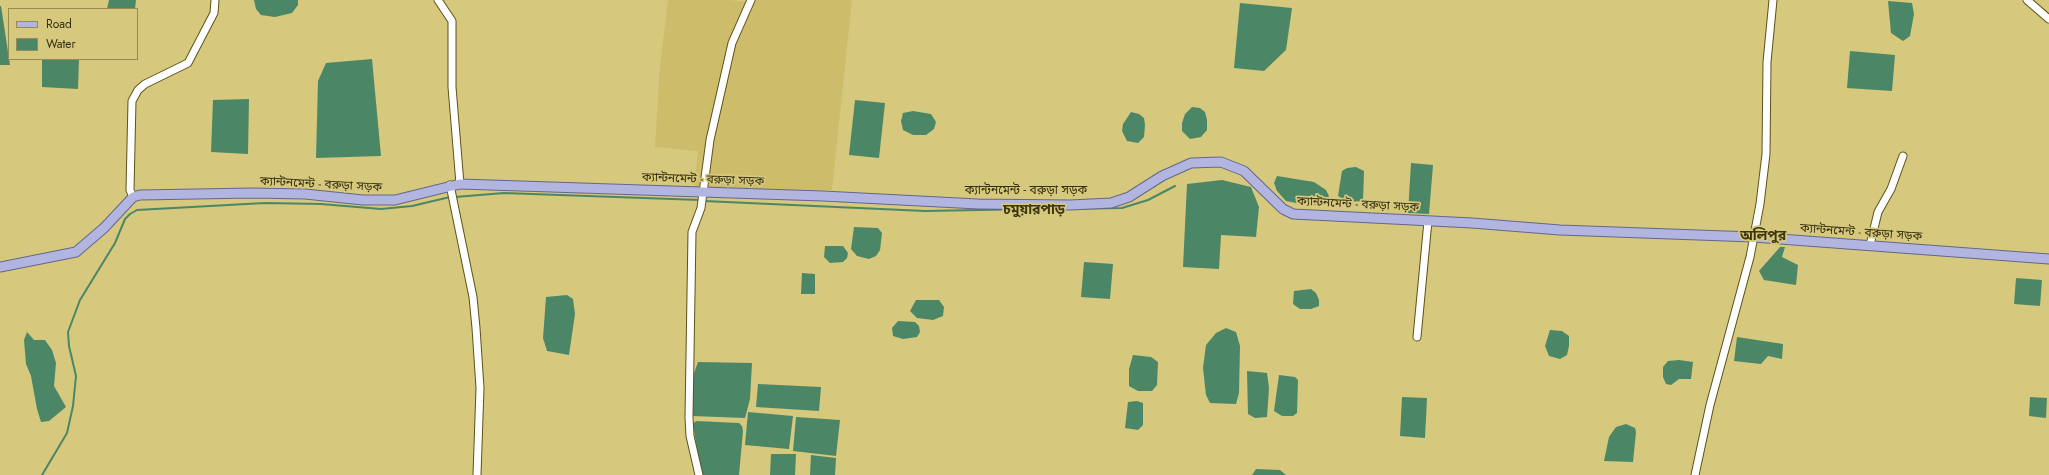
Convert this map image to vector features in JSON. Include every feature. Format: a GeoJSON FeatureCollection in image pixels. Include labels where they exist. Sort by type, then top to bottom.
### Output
{"type":"FeatureCollection","features":[{"type":"Feature","properties":{"kind":"main road","name":"ক্যান্টনমেন্ট - বরুড়া সড়ক"},"geometry":{"type":"LineString","coordinates":[[132,197],[140,195],[253,193],[304,194],[363,200],[395,200],[460,184],[978,204],[1070,205],[1111,203],[1129,197],[1162,176],[1191,163],[1221,162],[1244,171],[1283,209],[1292,214],[1560,230],[1753,237],[2049,258]]}},
{"type":"Feature","properties":{"kind":"main road"},"geometry":{"type":"LineString","coordinates":[[0,267],[76,252],[104,228],[132,197]]}},
{"type":"Feature","properties":{"kind":"street"},"geometry":{"type":"LineString","coordinates":[[132,197],[130,190],[132,101],[138,90],[145,84],[188,63],[214,13],[215,0]]}},
{"type":"Feature","properties":{"kind":"street"},"geometry":{"type":"LineString","coordinates":[[438,0],[452,21],[452,87],[460,184]]}},
{"type":"Feature","properties":{"kind":"street"},"geometry":{"type":"LineString","coordinates":[[699,475],[690,436],[689,360],[692,232],[701,208],[710,140],[732,43],[751,0]]}},
{"type":"Feature","properties":{"kind":"street"},"geometry":{"type":"LineString","coordinates":[[1695,475],[1710,405],[1753,237],[1766,154],[1768,62],[1773,0]]}},
{"type":"Feature","properties":{"kind":"street"},"geometry":{"type":"LineString","coordinates":[[2027,0],[2049,18]]}},
{"type":"Feature","properties":{"kind":"street"},"geometry":{"type":"LineString","coordinates":[[1870,245],[1878,212],[1894,182],[1903,156]]}},
{"type":"Feature","properties":{"kind":"street"},"geometry":{"type":"LineString","coordinates":[[450,186],[473,297],[476,328],[480,388],[477,475]]}},
{"type":"Feature","properties":{"kind":"street"},"geometry":{"type":"LineString","coordinates":[[1417,337],[1428,221]]}},
{"type":"Feature","properties":{"kind":"shaded area"},"geometry":{"type":"Polygon","coordinates":[[[668,0],[730,0],[754,3],[755,0],[852,0],[832,190],[748,191],[694,189],[698,151],[655,147],[660,66],[668,0]]]}},
{"type":"Feature","properties":{"kind":"water"},"geometry":{"type":"Polygon","coordinates":[[[109,0],[136,0],[135,8],[107,8],[109,0]]]}},
{"type":"Feature","properties":{"kind":"water"},"geometry":{"type":"Polygon","coordinates":[[[254,0],[298,0],[298,5],[292,13],[275,17],[261,15],[256,9],[254,0]]]}},
{"type":"Feature","properties":{"kind":"water"},"geometry":{"type":"Polygon","coordinates":[[[1888,1],[1912,3],[1914,14],[1910,36],[1903,41],[1891,33],[1888,1]]]}},
{"type":"Feature","properties":{"kind":"water"},"geometry":{"type":"Polygon","coordinates":[[[1240,3],[1292,8],[1286,50],[1264,71],[1234,68],[1240,3]]]}},
{"type":"Feature","properties":{"kind":"water"},"geometry":{"type":"Polygon","coordinates":[[[1,6],[8,60],[10,65],[0,65],[1,6]]]}},
{"type":"Feature","properties":{"kind":"water"},"geometry":{"type":"Polygon","coordinates":[[[1850,51],[1895,55],[1892,91],[1847,88],[1850,51]]]}},
{"type":"Feature","properties":{"kind":"water"},"geometry":{"type":"Polygon","coordinates":[[[372,59],[381,156],[316,158],[318,81],[326,63],[372,59]]]}},
{"type":"Feature","properties":{"kind":"water"},"geometry":{"type":"Polygon","coordinates":[[[42,60],[79,60],[78,89],[42,87],[42,60]]]}},
{"type":"Feature","properties":{"kind":"water"},"geometry":{"type":"Polygon","coordinates":[[[249,99],[248,154],[211,152],[213,100],[249,99]]]}},
{"type":"Feature","properties":{"kind":"water"},"geometry":{"type":"Polygon","coordinates":[[[855,100],[885,103],[879,158],[849,155],[855,100]]]}},
{"type":"Feature","properties":{"kind":"water"},"geometry":{"type":"Polygon","coordinates":[[[1192,107],[1200,108],[1205,112],[1207,130],[1201,137],[1190,139],[1182,131],[1182,123],[1185,114],[1192,107]]]}},
{"type":"Feature","properties":{"kind":"water"},"geometry":{"type":"Polygon","coordinates":[[[913,111],[931,114],[936,122],[934,129],[926,135],[913,135],[903,130],[901,121],[903,113],[913,111]]]}},
{"type":"Feature","properties":{"kind":"water"},"geometry":{"type":"Polygon","coordinates":[[[1131,112],[1139,114],[1144,118],[1144,137],[1138,143],[1127,141],[1122,131],[1123,124],[1131,112]]]}},
{"type":"Feature","properties":{"kind":"water"},"geometry":{"type":"Polygon","coordinates":[[[1411,163],[1433,165],[1429,214],[1408,213],[1411,163]]]}},
{"type":"Feature","properties":{"kind":"water"},"geometry":{"type":"Polygon","coordinates":[[[1356,167],[1364,171],[1363,201],[1348,202],[1338,196],[1342,171],[1347,168],[1356,167]]]}},
{"type":"Feature","properties":{"kind":"water"},"geometry":{"type":"Polygon","coordinates":[[[1277,176],[1314,182],[1326,190],[1329,196],[1325,202],[1316,205],[1286,201],[1277,191],[1274,183],[1277,176]]]}},
{"type":"Feature","properties":{"kind":"water"},"geometry":{"type":"Polygon","coordinates":[[[1222,180],[1251,187],[1259,207],[1256,237],[1221,235],[1219,269],[1183,267],[1187,184],[1222,180]]]}},
{"type":"Feature","properties":{"kind":"water"},"geometry":{"type":"Polygon","coordinates":[[[854,227],[878,228],[882,233],[880,250],[876,256],[869,259],[857,256],[851,249],[854,227]]]}},
{"type":"Feature","properties":{"kind":"water"},"geometry":{"type":"Polygon","coordinates":[[[825,246],[843,246],[848,253],[847,258],[843,262],[830,263],[824,257],[825,246]]]}},
{"type":"Feature","properties":{"kind":"water"},"geometry":{"type":"Polygon","coordinates":[[[1780,247],[1785,247],[1782,257],[1798,265],[1796,285],[1764,280],[1759,271],[1780,247]]]}},
{"type":"Feature","properties":{"kind":"water"},"geometry":{"type":"Polygon","coordinates":[[[1084,262],[1113,264],[1110,299],[1081,297],[1084,262]]]}},
{"type":"Feature","properties":{"kind":"water"},"geometry":{"type":"Polygon","coordinates":[[[802,273],[815,274],[815,294],[801,294],[802,273]]]}},
{"type":"Feature","properties":{"kind":"water"},"geometry":{"type":"Polygon","coordinates":[[[2016,278],[2042,280],[2040,306],[2014,304],[2016,278]]]}},
{"type":"Feature","properties":{"kind":"water"},"geometry":{"type":"Polygon","coordinates":[[[1311,289],[1316,293],[1319,300],[1319,306],[1311,309],[1300,309],[1293,304],[1294,291],[1311,289]]]}},
{"type":"Feature","properties":{"kind":"water"},"geometry":{"type":"Polygon","coordinates":[[[567,295],[573,299],[575,314],[569,355],[547,351],[543,338],[546,297],[567,295]]]}},
{"type":"Feature","properties":{"kind":"water"},"geometry":{"type":"Polygon","coordinates":[[[916,300],[939,300],[944,307],[943,316],[933,320],[917,318],[910,311],[916,300]]]}},
{"type":"Feature","properties":{"kind":"water"},"geometry":{"type":"Polygon","coordinates":[[[898,321],[915,322],[919,326],[920,332],[917,337],[903,339],[893,336],[892,328],[898,321]]]}},
{"type":"Feature","properties":{"kind":"water"},"geometry":{"type":"Polygon","coordinates":[[[1226,328],[1236,332],[1240,346],[1239,393],[1236,404],[1210,403],[1206,395],[1203,368],[1206,345],[1216,333],[1226,328]]]}},
{"type":"Feature","properties":{"kind":"water"},"geometry":{"type":"Polygon","coordinates":[[[1550,330],[1562,331],[1569,336],[1567,355],[1560,359],[1549,356],[1545,346],[1550,330]]]}},
{"type":"Feature","properties":{"kind":"water"},"geometry":{"type":"Polygon","coordinates":[[[27,332],[34,340],[45,340],[52,350],[56,363],[54,386],[66,407],[49,421],[41,422],[37,409],[31,376],[26,364],[24,340],[27,332]]]}},
{"type":"Feature","properties":{"kind":"water"},"geometry":{"type":"Polygon","coordinates":[[[1737,337],[1783,344],[1782,359],[1768,356],[1761,364],[1734,361],[1737,337]]]}},
{"type":"Feature","properties":{"kind":"water"},"geometry":{"type":"Polygon","coordinates":[[[1133,355],[1151,357],[1158,362],[1157,385],[1152,391],[1138,391],[1129,386],[1129,369],[1133,355]]]}},
{"type":"Feature","properties":{"kind":"water"},"geometry":{"type":"Polygon","coordinates":[[[1679,360],[1693,362],[1691,379],[1679,379],[1671,385],[1666,384],[1663,377],[1663,367],[1668,361],[1679,360]]]}},
{"type":"Feature","properties":{"kind":"water"},"geometry":{"type":"Polygon","coordinates":[[[698,362],[752,363],[750,399],[745,418],[692,416],[693,376],[698,362]]]}},
{"type":"Feature","properties":{"kind":"water"},"geometry":{"type":"Polygon","coordinates":[[[1247,371],[1267,373],[1269,388],[1267,417],[1255,418],[1248,414],[1247,371]]]}},
{"type":"Feature","properties":{"kind":"water"},"geometry":{"type":"Polygon","coordinates":[[[1279,375],[1295,377],[1298,380],[1297,413],[1293,416],[1282,416],[1274,411],[1279,375]]]}},
{"type":"Feature","properties":{"kind":"water"},"geometry":{"type":"Polygon","coordinates":[[[758,384],[821,387],[819,411],[756,407],[758,384]]]}},
{"type":"Feature","properties":{"kind":"water"},"geometry":{"type":"Polygon","coordinates":[[[1402,397],[1427,398],[1425,438],[1400,436],[1402,397]]]}},
{"type":"Feature","properties":{"kind":"water"},"geometry":{"type":"Polygon","coordinates":[[[2030,397],[2047,398],[2046,418],[2029,416],[2030,397]]]}},
{"type":"Feature","properties":{"kind":"water"},"geometry":{"type":"Polygon","coordinates":[[[1137,401],[1143,403],[1143,425],[1138,430],[1125,428],[1128,402],[1137,401]]]}},
{"type":"Feature","properties":{"kind":"water"},"geometry":{"type":"Polygon","coordinates":[[[748,412],[793,416],[789,449],[745,445],[748,412]]]}},
{"type":"Feature","properties":{"kind":"water"},"geometry":{"type":"Polygon","coordinates":[[[796,417],[840,420],[836,456],[793,451],[796,417]]]}},
{"type":"Feature","properties":{"kind":"water"},"geometry":{"type":"Polygon","coordinates":[[[696,421],[739,423],[742,426],[743,431],[739,475],[701,475],[693,424],[696,421]]]}},
{"type":"Feature","properties":{"kind":"water"},"geometry":{"type":"Polygon","coordinates":[[[1626,424],[1635,428],[1636,432],[1633,462],[1604,461],[1609,437],[1616,427],[1626,424]]]}},
{"type":"Feature","properties":{"kind":"water"},"geometry":{"type":"Polygon","coordinates":[[[771,454],[796,454],[795,475],[770,475],[771,454]]]}},
{"type":"Feature","properties":{"kind":"water"},"geometry":{"type":"Polygon","coordinates":[[[811,455],[836,458],[835,475],[810,475],[811,455]]]}},
{"type":"Feature","properties":{"kind":"water"},"geometry":{"type":"Polygon","coordinates":[[[1256,469],[1280,470],[1286,475],[1252,475],[1256,469]]]}},
{"type":"Feature","properties":{"kind":"waterway"},"geometry":{"type":"LineString","coordinates":[[1056,209],[1122,208],[1148,200],[1175,186]]}},
{"type":"Feature","properties":{"kind":"waterway"},"geometry":{"type":"LineString","coordinates":[[455,197],[504,193],[700,200]]}},
{"type":"Feature","properties":{"kind":"waterway"},"geometry":{"type":"LineString","coordinates":[[42,475],[67,433],[73,406],[76,376],[69,346],[68,332],[80,300],[115,243],[125,219],[130,214],[137,210],[265,203],[321,204],[381,209],[412,206],[450,197]]}},
{"type":"Feature","properties":{"kind":"waterway"},"geometry":{"type":"LineString","coordinates":[[704,201],[925,211],[1032,209]]}},
{"type":"Feature","properties":{"kind":"district","name":"চমুয়ারপাড়"},"geometry":{"type":"Point","coordinates":[1034,211]}},
{"type":"Feature","properties":{"kind":"district","name":"অলিপুর"},"geometry":{"type":"Point","coordinates":[1763,237]}}]}
